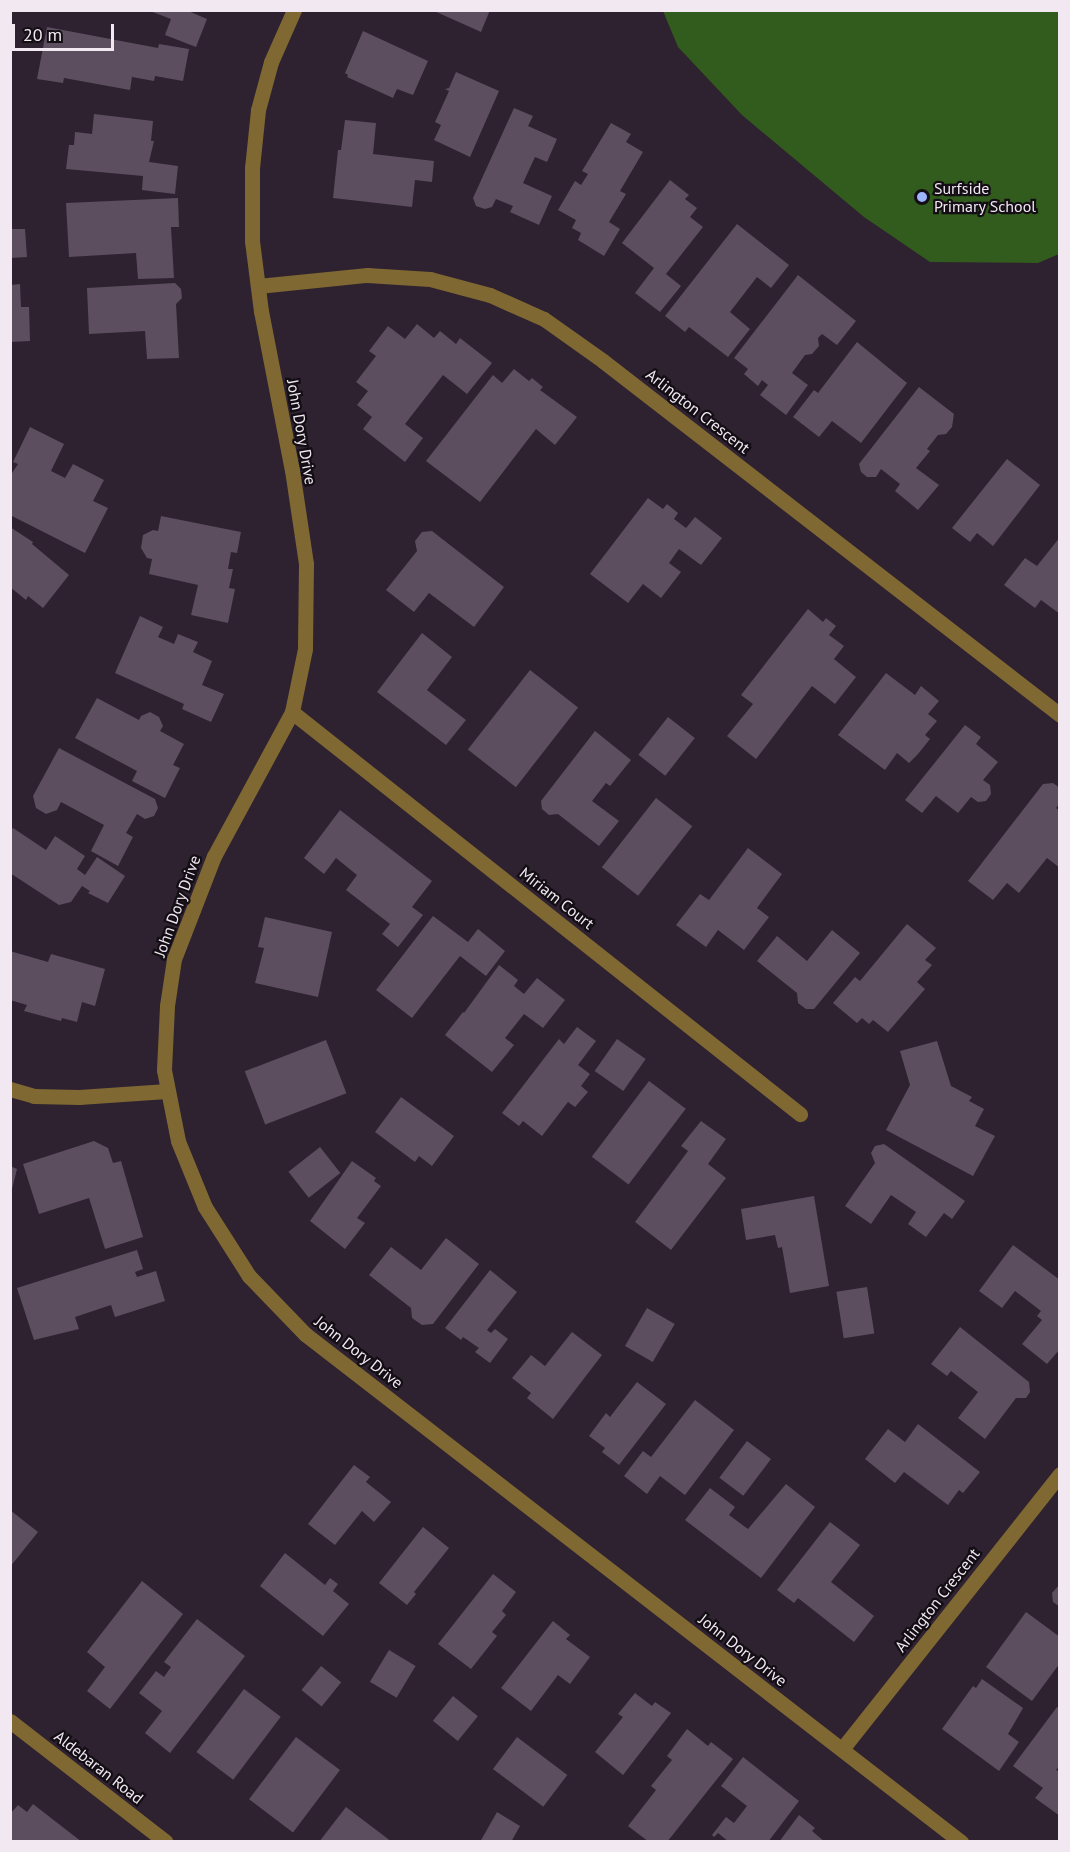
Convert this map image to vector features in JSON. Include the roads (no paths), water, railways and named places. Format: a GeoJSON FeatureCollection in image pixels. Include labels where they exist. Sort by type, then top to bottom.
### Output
{"type":"FeatureCollection","features":[{"type":"Feature","properties":{"kind":"street","name":"John Dory Drive"},"geometry":{"type":"LineString","coordinates":[[294,10],[272,62],[258,110],[252,168],[252,241],[306,564],[305,649],[292,712],[214,856],[174,959],[167,1005],[164,1070],[166,1091],[178,1141],[205,1207],[249,1276],[305,1334],[962,1842]]}},
{"type":"Feature","properties":{"kind":"street","name":"Arlington Crescent"},"geometry":{"type":"LineString","coordinates":[[258,286],[367,274],[430,279],[490,295],[544,319],[603,361],[1059,714]]}},
{"type":"Feature","properties":{"kind":"street","name":"Miriam Court"},"geometry":{"type":"LineString","coordinates":[[292,712],[800,1114]]}},
{"type":"Feature","properties":{"kind":"street"},"geometry":{"type":"LineString","coordinates":[[10,1089],[34,1096],[79,1097],[166,1091]]}},
{"type":"Feature","properties":{"kind":"street","name":"Arlington Crescent"},"geometry":{"type":"LineString","coordinates":[[842,1749],[1059,1474]]}},
{"type":"Feature","properties":{"kind":"street","name":"Aldebaran Road"},"geometry":{"type":"LineString","coordinates":[[10,1721],[166,1842]]}},
{"type":"Feature","properties":{"kind":"place","name":"Surfside Primary School"},"geometry":{"type":"Point","coordinates":[922,197]}}]}
